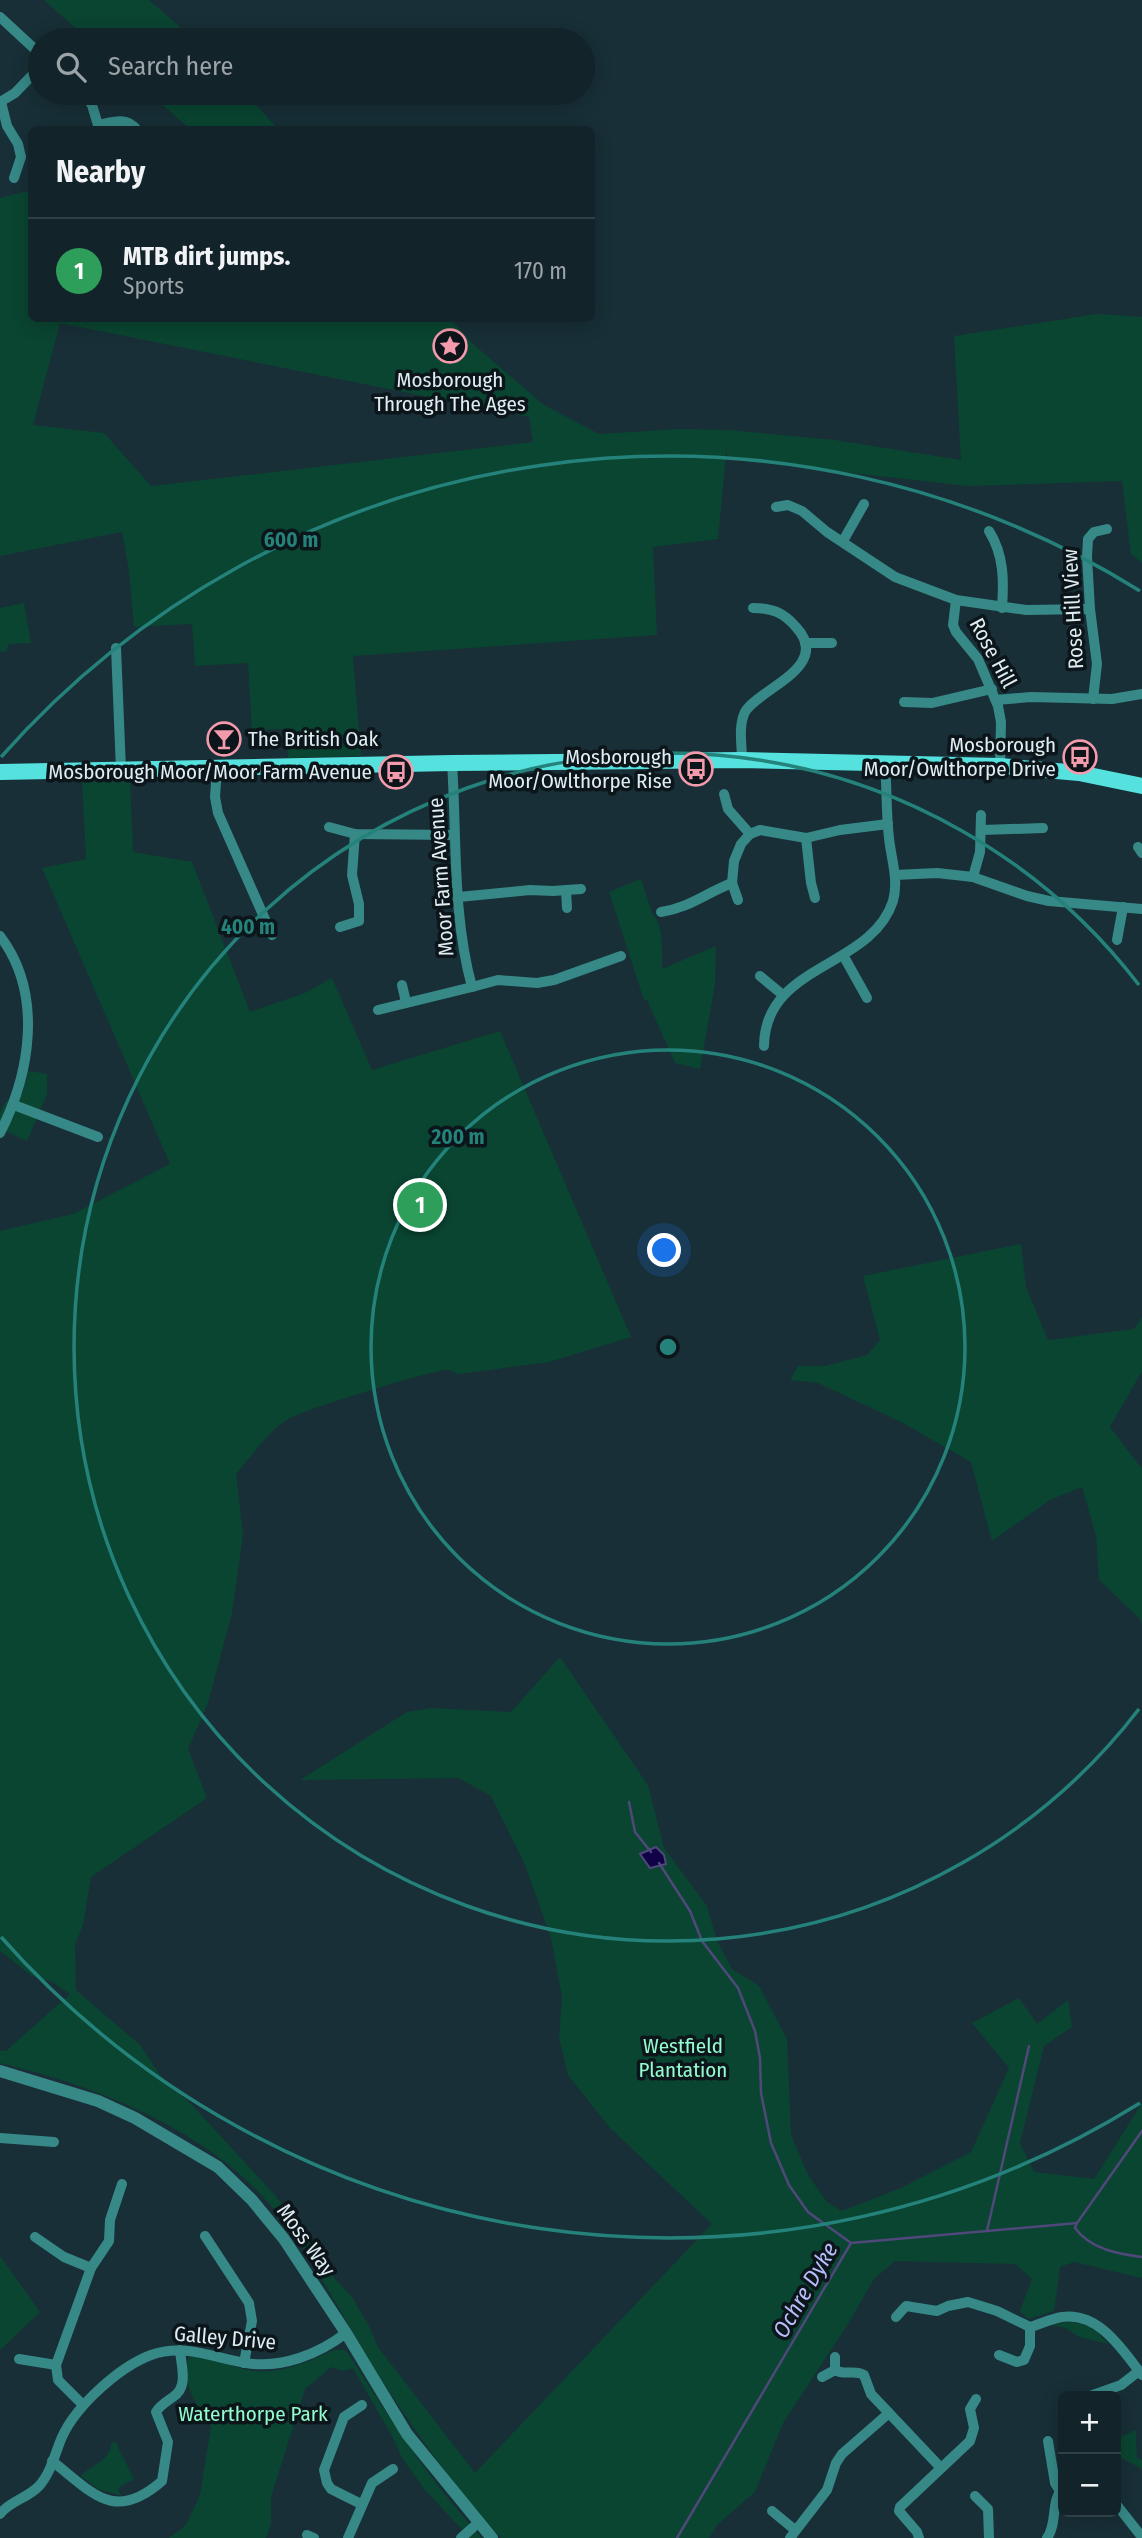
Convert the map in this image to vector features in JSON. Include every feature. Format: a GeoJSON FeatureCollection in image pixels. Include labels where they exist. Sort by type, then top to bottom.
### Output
{"type":"FeatureCollection","features":[{"type":"Feature","properties":{"kind":"main road"},"geometry":{"type":"LineString","coordinates":[[0,772],[742,760],[1000,766],[1079,773],[1142,786]]}},
{"type":"Feature","properties":{"kind":"street"},"geometry":{"type":"LineString","coordinates":[[0,18],[28,43]]}},
{"type":"Feature","properties":{"kind":"street"},"geometry":{"type":"LineString","coordinates":[[14,178],[21,157],[18,144],[7,126],[1,102],[28,79]]}},
{"type":"Feature","properties":{"kind":"street"},"geometry":{"type":"LineString","coordinates":[[92,105],[98,125],[123,120],[135,126]]}},
{"type":"Feature","properties":{"kind":"street"},"geometry":{"type":"LineString","coordinates":[[843,541],[864,504]]}},
{"type":"Feature","properties":{"kind":"street"},"geometry":{"type":"LineString","coordinates":[[776,507],[788,505],[802,511],[827,532],[895,577],[956,600],[1002,608],[1090,609]]}},
{"type":"Feature","properties":{"kind":"street","name":"Rose Hill View"},"geometry":{"type":"LineString","coordinates":[[1093,699],[1097,664],[1090,609],[1088,539],[1094,532],[1107,529]]}},
{"type":"Feature","properties":{"kind":"street"},"geometry":{"type":"LineString","coordinates":[[989,531],[995,541],[1004,572],[1002,608]]}},
{"type":"Feature","properties":{"kind":"street","name":"Rose Hill"},"geometry":{"type":"LineString","coordinates":[[956,600],[953,625],[978,659],[996,700],[1001,722],[1000,766]]}},
{"type":"Feature","properties":{"kind":"street"},"geometry":{"type":"LineString","coordinates":[[742,760],[742,726],[747,708],[790,677],[804,653],[805,643],[801,632],[785,614],[768,608],[753,607]]}},
{"type":"Feature","properties":{"kind":"street"},"geometry":{"type":"LineString","coordinates":[[805,643],[832,643]]}},
{"type":"Feature","properties":{"kind":"street"},"geometry":{"type":"LineString","coordinates":[[116,648],[121,770]]}},
{"type":"Feature","properties":{"kind":"street"},"geometry":{"type":"LineString","coordinates":[[904,702],[932,703],[992,689]]}},
{"type":"Feature","properties":{"kind":"street"},"geometry":{"type":"LineString","coordinates":[[996,700],[1031,697],[1093,699],[1142,694]]}},
{"type":"Feature","properties":{"kind":"street","name":"Moor Farm Avenue"},"geometry":{"type":"LineString","coordinates":[[452,763],[461,940],[472,987]]}},
{"type":"Feature","properties":{"kind":"street"},"geometry":{"type":"LineString","coordinates":[[764,1046],[766,1026],[783,995],[796,983],[873,934],[887,917],[893,900],[895,875],[888,824],[885,763]]}},
{"type":"Feature","properties":{"kind":"street"},"geometry":{"type":"LineString","coordinates":[[217,768],[215,797],[218,813],[272,935]]}},
{"type":"Feature","properties":{"kind":"street"},"geometry":{"type":"LineString","coordinates":[[724,794],[728,809],[750,834]]}},
{"type":"Feature","properties":{"kind":"street"},"geometry":{"type":"LineString","coordinates":[[973,877],[980,852],[981,815]]}},
{"type":"Feature","properties":{"kind":"street"},"geometry":{"type":"LineString","coordinates":[[737,900],[732,883],[734,861],[741,845],[750,834],[760,830],[806,838],[840,830],[888,824]]}},
{"type":"Feature","properties":{"kind":"street"},"geometry":{"type":"LineString","coordinates":[[329,827],[355,834],[454,835]]}},
{"type":"Feature","properties":{"kind":"street"},"geometry":{"type":"LineString","coordinates":[[982,830],[1043,828]]}},
{"type":"Feature","properties":{"kind":"street"},"geometry":{"type":"LineString","coordinates":[[340,927],[359,921],[359,904],[352,875],[355,834]]}},
{"type":"Feature","properties":{"kind":"street"},"geometry":{"type":"LineString","coordinates":[[806,838],[815,898]]}},
{"type":"Feature","properties":{"kind":"street"},"geometry":{"type":"LineString","coordinates":[[895,875],[937,873],[973,877],[1049,901],[1142,909]]}},
{"type":"Feature","properties":{"kind":"street"},"geometry":{"type":"LineString","coordinates":[[662,912],[679,910],[712,890],[732,883]]}},
{"type":"Feature","properties":{"kind":"street"},"geometry":{"type":"LineString","coordinates":[[459,897],[530,890],[581,889]]}},
{"type":"Feature","properties":{"kind":"street"},"geometry":{"type":"LineString","coordinates":[[566,890],[567,908]]}},
{"type":"Feature","properties":{"kind":"street"},"geometry":{"type":"LineString","coordinates":[[1117,940],[1123,907]]}},
{"type":"Feature","properties":{"kind":"street"},"geometry":{"type":"LineString","coordinates":[[0,936],[21,976],[28,1028],[27,1052],[14,1105],[0,1133]]}},
{"type":"Feature","properties":{"kind":"street"},"geometry":{"type":"LineString","coordinates":[[843,955],[867,998]]}},
{"type":"Feature","properties":{"kind":"street"},"geometry":{"type":"LineString","coordinates":[[378,1010],[498,980],[537,983],[554,981],[621,956]]}},
{"type":"Feature","properties":{"kind":"street"},"geometry":{"type":"LineString","coordinates":[[760,976],[783,995]]}},
{"type":"Feature","properties":{"kind":"street"},"geometry":{"type":"LineString","coordinates":[[401,985],[406,1002]]}},
{"type":"Feature","properties":{"kind":"street"},"geometry":{"type":"LineString","coordinates":[[14,1105],[98,1137]]}},
{"type":"Feature","properties":{"kind":"street","name":"Moss Way"},"geometry":{"type":"LineString","coordinates":[[0,2071],[98,2101],[135,2118],[218,2167],[252,2200],[284,2239],[346,2333],[407,2434],[492,2538]]}},
{"type":"Feature","properties":{"kind":"street"},"geometry":{"type":"LineString","coordinates":[[0,2138],[54,2142]]}},
{"type":"Feature","properties":{"kind":"street"},"geometry":{"type":"LineString","coordinates":[[83,2405],[58,2380],[56,2365],[91,2268],[109,2241],[110,2220],[122,2184]]}},
{"type":"Feature","properties":{"kind":"street"},"geometry":{"type":"LineString","coordinates":[[205,2236],[249,2303],[252,2321],[244,2363]]}},
{"type":"Feature","properties":{"kind":"street"},"geometry":{"type":"LineString","coordinates":[[34,2237],[64,2257],[91,2268]]}},
{"type":"Feature","properties":{"kind":"street"},"geometry":{"type":"LineString","coordinates":[[896,2316],[906,2306],[937,2311],[968,2302],[997,2311],[1030,2327],[1060,2317],[1084,2319],[1105,2331],[1141,2373],[1104,2391]]}},
{"type":"Feature","properties":{"kind":"street"},"geometry":{"type":"LineString","coordinates":[[999,2355],[1017,2362],[1024,2360],[1030,2346],[1030,2327]]}},
{"type":"Feature","properties":{"kind":"street","name":"Galley Drive"},"geometry":{"type":"LineString","coordinates":[[1,2510],[40,2485],[63,2434],[83,2405],[120,2374],[149,2356],[180,2350],[244,2363],[283,2363],[305,2355],[346,2333]]}},
{"type":"Feature","properties":{"kind":"street"},"geometry":{"type":"LineString","coordinates":[[52,2461],[98,2497],[115,2503],[126,2502],[158,2484],[164,2476],[168,2442],[156,2412],[159,2406],[178,2394],[182,2387],[180,2350]]}},
{"type":"Feature","properties":{"kind":"street"},"geometry":{"type":"LineString","coordinates":[[835,2357],[835,2370]]}},
{"type":"Feature","properties":{"kind":"street"},"geometry":{"type":"LineString","coordinates":[[19,2359],[56,2365]]}},
{"type":"Feature","properties":{"kind":"street"},"geometry":{"type":"LineString","coordinates":[[822,2377],[835,2370]]}},
{"type":"Feature","properties":{"kind":"street"},"geometry":{"type":"LineString","coordinates":[[835,2370],[864,2375],[871,2394],[941,2468]]}},
{"type":"Feature","properties":{"kind":"street"},"geometry":{"type":"LineString","coordinates":[[919,2538],[899,2511],[900,2507],[973,2435],[975,2428],[970,2409],[976,2399]]}},
{"type":"Feature","properties":{"kind":"street"},"geometry":{"type":"LineString","coordinates":[[361,2504],[331,2489],[324,2470],[344,2417],[362,2405]]}},
{"type":"Feature","properties":{"kind":"street"},"geometry":{"type":"LineString","coordinates":[[772,2511],[793,2534],[827,2490],[842,2454],[889,2413]]}},
{"type":"Feature","properties":{"kind":"street"},"geometry":{"type":"LineString","coordinates":[[1048,2441],[1055,2483],[1058,2486]]}},
{"type":"Feature","properties":{"kind":"street"},"geometry":{"type":"LineString","coordinates":[[348,2538],[372,2483],[393,2469]]}},
{"type":"Feature","properties":{"kind":"street"},"geometry":{"type":"LineString","coordinates":[[1047,2538],[1055,2522],[1058,2495]]}},
{"type":"Feature","properties":{"kind":"street"},"geometry":{"type":"LineString","coordinates":[[975,2496],[988,2509],[989,2538]]}},
{"type":"Feature","properties":{"kind":"street"},"geometry":{"type":"LineString","coordinates":[[1121,2510],[1142,2537]]}},
{"type":"Feature","properties":{"kind":"street"},"geometry":{"type":"LineString","coordinates":[[461,2538],[478,2523]]}},
{"type":"Feature","properties":{"kind":"green space"},"geometry":{"type":"Polygon","coordinates":[[[44,0],[149,0],[181,28],[76,28],[44,0]]]}},
{"type":"Feature","properties":{"kind":"green space"},"geometry":{"type":"Polygon","coordinates":[[[163,105],[256,105],[275,126],[187,126],[163,105]]]}},
{"type":"Feature","properties":{"kind":"green space"},"geometry":{"type":"Polygon","coordinates":[[[28,191],[28,322],[454,322],[472,343],[544,405],[599,434],[680,429],[728,430],[835,440],[961,460],[954,336],[1097,314],[1142,317],[1142,563],[1131,554],[1122,481],[968,486],[727,459],[727,445],[718,539],[653,547],[657,635],[353,656],[361,756],[288,758],[288,729],[252,730],[248,663],[195,666],[192,624],[134,627],[122,532],[0,556],[0,198],[28,191]],[[60,323],[33,425],[104,433],[151,486],[533,442],[529,417],[60,323]]]}},
{"type":"Feature","properties":{"kind":"green space"},"geometry":{"type":"Polygon","coordinates":[[[24,603],[31,643],[8,644],[7,651],[0,652],[0,608],[24,603]]]}},
{"type":"Feature","properties":{"kind":"green space","name":"Westfield Plantation"},"geometry":{"type":"Polygon","coordinates":[[[82,779],[130,779],[133,852],[192,862],[250,1012],[305,993],[332,978],[372,1070],[500,1031],[631,1337],[549,1362],[458,1374],[448,1370],[438,1371],[395,1383],[288,1419],[260,1445],[236,1474],[243,1535],[232,1613],[208,1703],[188,1749],[207,1798],[91,1877],[83,1925],[75,1944],[76,1990],[140,2045],[160,2075],[192,2105],[274,2194],[313,2243],[335,2279],[352,2297],[377,2346],[475,2473],[712,2224],[610,2128],[568,2075],[559,2037],[562,1997],[551,1938],[525,1865],[491,1796],[458,1778],[300,1780],[407,1712],[431,1708],[511,1712],[560,1657],[648,1785],[664,1848],[707,1906],[717,1941],[732,1969],[759,1986],[787,2039],[791,2135],[808,2175],[827,2202],[842,2211],[901,2188],[971,2152],[1009,2068],[972,2023],[1019,1998],[1037,2024],[1068,2000],[1072,2027],[1044,2046],[1020,2143],[1034,2172],[1094,2179],[1142,2103],[1142,2278],[1074,2262],[1060,2267],[1054,2311],[1028,2319],[1020,2311],[1032,2279],[1015,2264],[895,2261],[874,2279],[783,2423],[755,2492],[717,2525],[709,2538],[501,2538],[424,2442],[369,2360],[303,2249],[272,2207],[245,2179],[183,2133],[148,2114],[74,2084],[0,2063],[0,2051],[6,2051],[70,1994],[52,1982],[32,1976],[0,1951],[0,1231],[73,1214],[170,1164],[42,868],[86,859],[82,779]]]}},
{"type":"Feature","properties":{"kind":"green space"},"geometry":{"type":"Polygon","coordinates":[[[641,879],[652,913],[659,925],[662,969],[716,946],[715,984],[700,1069],[675,1063],[647,1000],[644,1000],[609,892],[641,879]]]}},
{"type":"Feature","properties":{"kind":"green space"},"geometry":{"type":"Polygon","coordinates":[[[29,1071],[47,1074],[47,1094],[27,1141],[0,1129],[0,1113],[6,1101],[22,1095],[29,1071]]]}},
{"type":"Feature","properties":{"kind":"green space"},"geometry":{"type":"Polygon","coordinates":[[[1021,1244],[1026,1287],[1048,1340],[1134,1329],[1142,1317],[1142,1371],[1110,1427],[1142,1469],[1142,1625],[1140,1619],[1099,1580],[1096,1536],[1082,1487],[1050,1500],[992,1541],[971,1462],[901,1422],[818,1383],[790,1380],[798,1366],[825,1366],[867,1355],[880,1340],[863,1276],[1021,1244]]]}},
{"type":"Feature","properties":{"kind":"green space"},"geometry":{"type":"Polygon","coordinates":[[[0,2256],[40,2312],[0,2350],[0,2256]]]}},
{"type":"Feature","properties":{"kind":"green space"},"geometry":{"type":"Polygon","coordinates":[[[1068,2322],[1091,2328],[1108,2344],[1079,2337],[1066,2328],[1051,2325],[1068,2322]]]}},
{"type":"Feature","properties":{"kind":"green space","name":"Waterthorpe Park"},"geometry":{"type":"Polygon","coordinates":[[[334,2350],[348,2353],[428,2472],[482,2538],[470,2538],[425,2490],[402,2458],[353,2368],[343,2371],[331,2367],[305,2389],[271,2497],[271,2524],[266,2538],[169,2538],[186,2525],[200,2495],[211,2427],[188,2385],[186,2367],[189,2358],[204,2357],[248,2370],[270,2371],[303,2363],[334,2350]]]}},
{"type":"Feature","properties":{"kind":"green space"},"geometry":{"type":"Polygon","coordinates":[[[1136,2430],[1137,2458],[1142,2460],[1142,2469],[1121,2458],[1121,2437],[1136,2430]]]}},
{"type":"Feature","properties":{"kind":"green space"},"geometry":{"type":"Polygon","coordinates":[[[115,2441],[134,2479],[118,2488],[121,2496],[98,2489],[81,2476],[108,2454],[115,2441]]]}},
{"type":"Feature","properties":{"kind":"shaded area"},"geometry":{"type":"Polygon","coordinates":[[[656,1847],[664,1855],[666,1864],[650,1868],[640,1854],[656,1847]]]}},
{"type":"Feature","properties":{"kind":"waterway"},"geometry":{"type":"LineString","coordinates":[[629,1802],[635,1832],[651,1852]]}},
{"type":"Feature","properties":{"kind":"waterway"},"geometry":{"type":"LineString","coordinates":[[659,1863],[690,1911],[702,1941],[738,1988],[755,2031],[760,2058],[761,2093],[771,2143],[789,2185],[808,2212],[851,2243]]}},
{"type":"Feature","properties":{"kind":"waterway"},"geometry":{"type":"LineString","coordinates":[[987,2231],[1029,2046]]}},
{"type":"Feature","properties":{"kind":"waterway","name":"Ochre Dyke"},"geometry":{"type":"LineString","coordinates":[[677,2538],[851,2243],[1077,2223],[1142,2131]]}},
{"type":"Feature","properties":{"kind":"waterway"},"geometry":{"type":"LineString","coordinates":[[1077,2223],[1075,2228],[1096,2246],[1142,2257]]}},
{"type":"Feature","properties":{"kind":"place","name":"Mosborough Through The Ages"},"geometry":{"type":"Point","coordinates":[450,346]}},
{"type":"Feature","properties":{"kind":"place","name":"The British Oak"},"geometry":{"type":"Point","coordinates":[224,739]}},
{"type":"Feature","properties":{"kind":"place","name":"Mosborough Moor/Owlthorpe Drive"},"geometry":{"type":"Point","coordinates":[1080,757]}},
{"type":"Feature","properties":{"kind":"place","name":"Mosborough Moor/Owlthorpe Rise"},"geometry":{"type":"Point","coordinates":[696,769]}},
{"type":"Feature","properties":{"kind":"place","name":"Mosborough Moor/Moor Farm Avenue"},"geometry":{"type":"Point","coordinates":[396,772]}},
{"type":"Feature","properties":{"kind":"place","name":"MTB dirt jumps."},"geometry":{"type":"Point","coordinates":[420,1205]}}]}
